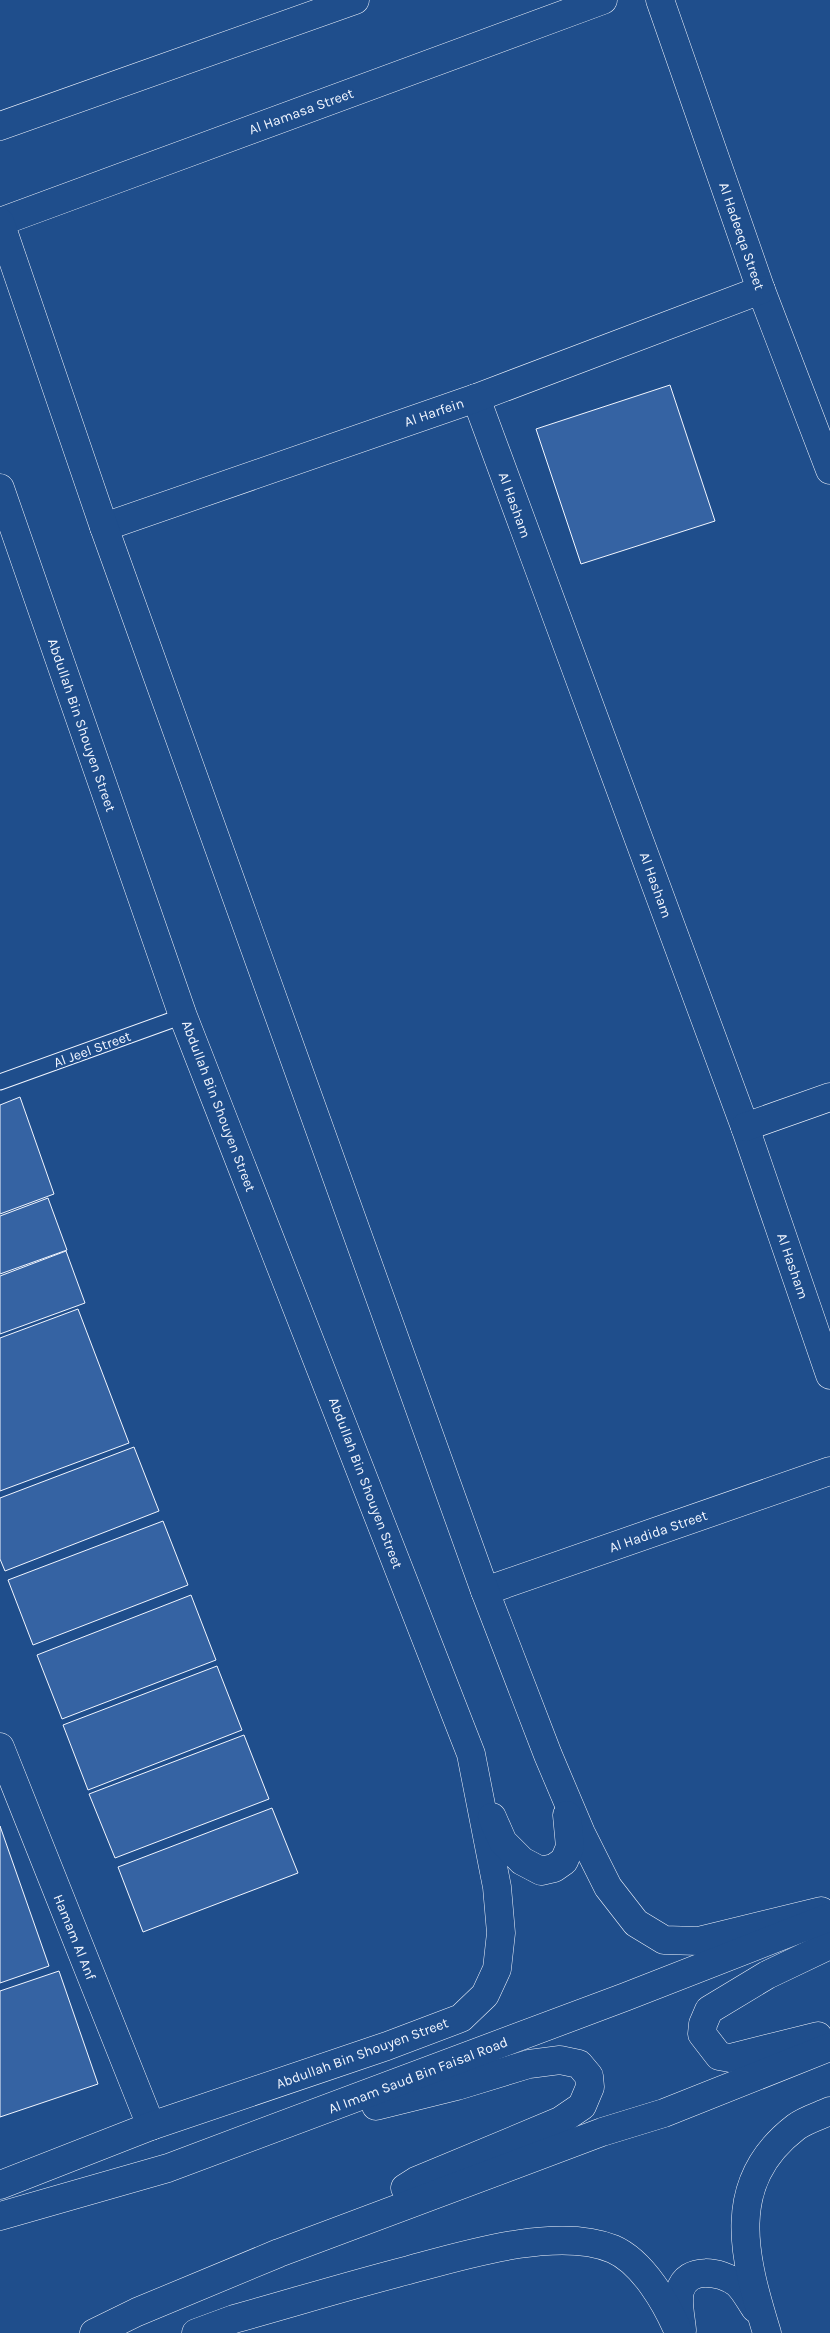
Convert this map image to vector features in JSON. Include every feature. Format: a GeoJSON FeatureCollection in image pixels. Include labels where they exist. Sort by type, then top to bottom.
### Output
{"type":"FeatureCollection","features":[{"type":"Feature","properties":{"kind":"street","name":"Al Hamasa Street"},"geometry":{"type":"LineString","coordinates":[[0,222],[603,0]]}},
{"type":"Feature","properties":{"kind":"street","name":"Al Hadeeqa Street"},"geometry":{"type":"LineString","coordinates":[[660,0],[761,290],[830,470]]}},
{"type":"Feature","properties":{"kind":"street"},"geometry":{"type":"LineString","coordinates":[[0,126],[337,3]]}},
{"type":"Feature","properties":{"kind":"street"},"geometry":{"type":"LineString","coordinates":[[0,222],[104,526],[485,1591],[565,1794],[608,1887],[636,1923],[664,1940],[698,1941],[830,1908]]}},
{"type":"Feature","properties":{"kind":"street","name":"Al Harfein"},"geometry":{"type":"LineString","coordinates":[[104,526],[476,398],[761,290]]}},
{"type":"Feature","properties":{"kind":"street","name":"Al Hasham"},"geometry":{"type":"LineString","coordinates":[[476,398],[745,1127],[830,1375]]}},
{"type":"Feature","properties":{"kind":"street","name":"Abdullah Bin Shouyen Street"},"geometry":{"type":"LineString","coordinates":[[0,488],[184,1016],[471,1754],[497,1887],[501,1933],[497,1969],[485,1995],[461,2018],[387,2046],[151,2126],[0,2185]]}},
{"type":"Feature","properties":{"kind":"street"},"geometry":{"type":"LineString","coordinates":[[745,1127],[830,1096]]}},
{"type":"Feature","properties":{"kind":"street","name":"Al Hadida Street"},"geometry":{"type":"LineString","coordinates":[[485,1591],[830,1472]]}},
{"type":"Feature","properties":{"kind":"street","name":"Hamam Al Anf"},"geometry":{"type":"LineString","coordinates":[[3,1763],[151,2126]]}},
{"type":"Feature","properties":{"kind":"street"},"geometry":{"type":"LineString","coordinates":[[478,1786],[503,1842],[522,1860],[541,1871],[554,1868],[564,1861],[570,1847],[565,1794]]}},
{"type":"Feature","properties":{"kind":"street","name":"Al Imam Saud Bin Faisal Road"},"geometry":{"type":"LineString","coordinates":[[0,2216],[168,2168],[626,1998],[830,1916]]}},
{"type":"Feature","properties":{"kind":"street"},"geometry":{"type":"LineString","coordinates":[[830,1945],[767,1975],[709,2010],[703,2024],[702,2034],[719,2056],[730,2058],[830,2033]]}},
{"type":"Feature","properties":{"kind":"street"},"geometry":{"type":"LineString","coordinates":[[94,2333],[146,2308],[337,2231],[602,2132],[664,2113],[830,2047]]}},
{"type":"Feature","properties":{"kind":"street"},"geometry":{"type":"LineString","coordinates":[[253,2136],[457,2086],[529,2064],[560,2060],[579,2064],[589,2076],[590,2087],[582,2106],[560,2121],[416,2181],[337,2231]]}},
{"type":"Feature","properties":{"kind":"street"},"geometry":{"type":"LineString","coordinates":[[764,2325],[751,2284],[745,2242],[747,2201],[758,2169],[771,2150],[797,2127],[830,2111]]}},
{"type":"Feature","properties":{"kind":"street"},"geometry":{"type":"LineString","coordinates":[[196,2333],[236,2326],[475,2252],[540,2242],[580,2241],[613,2249],[645,2274],[681,2333]]}},
{"type":"Feature","properties":{"kind":"street"},"geometry":{"type":"LineString","coordinates":[[681,2333],[680,2291],[684,2283],[697,2274],[708,2272],[720,2274],[738,2284],[764,2325]]}},
{"type":"Feature","properties":{"kind":"lane","name":"Al Jeel Street"},"geometry":{"type":"LineString","coordinates":[[0,1082],[184,1016]]}},
{"type":"Feature","properties":{"kind":"building"},"geometry":{"type":"Polygon","coordinates":[[[670,385],[715,521],[581,564],[536,429],[670,385]]]}},
{"type":"Feature","properties":{"kind":"building"},"geometry":{"type":"Polygon","coordinates":[[[20,1097],[54,1194],[0,1214],[0,1105],[20,1097]]]}},
{"type":"Feature","properties":{"kind":"building"},"geometry":{"type":"Polygon","coordinates":[[[48,1198],[67,1250],[0,1274],[0,1216],[48,1198]]]}},
{"type":"Feature","properties":{"kind":"building"},"geometry":{"type":"Polygon","coordinates":[[[66,1251],[85,1303],[0,1334],[0,1276],[66,1251]]]}},
{"type":"Feature","properties":{"kind":"building"},"geometry":{"type":"Polygon","coordinates":[[[78,1309],[129,1443],[0,1491],[0,1338],[78,1309]]]}},
{"type":"Feature","properties":{"kind":"building"},"geometry":{"type":"Polygon","coordinates":[[[134,1447],[159,1511],[5,1571],[0,1559],[0,1498],[134,1447]]]}},
{"type":"Feature","properties":{"kind":"building"},"geometry":{"type":"Polygon","coordinates":[[[163,1521],[188,1585],[33,1645],[8,1580],[163,1521]]]}},
{"type":"Feature","properties":{"kind":"building"},"geometry":{"type":"Polygon","coordinates":[[[191,1595],[216,1660],[62,1719],[37,1655],[191,1595]]]}},
{"type":"Feature","properties":{"kind":"building"},"geometry":{"type":"Polygon","coordinates":[[[217,1666],[242,1730],[88,1790],[63,1725],[217,1666]]]}},
{"type":"Feature","properties":{"kind":"building"},"geometry":{"type":"Polygon","coordinates":[[[244,1735],[269,1799],[115,1858],[89,1794],[244,1735]]]}},
{"type":"Feature","properties":{"kind":"building"},"geometry":{"type":"Polygon","coordinates":[[[272,1808],[298,1873],[143,1932],[118,1867],[272,1808]]]}},
{"type":"Feature","properties":{"kind":"building"},"geometry":{"type":"Polygon","coordinates":[[[0,1826],[49,1966],[0,1983],[0,1826]]]}},
{"type":"Feature","properties":{"kind":"building"},"geometry":{"type":"Polygon","coordinates":[[[59,1971],[98,2084],[0,2117],[0,1991],[59,1971]]]}}]}
